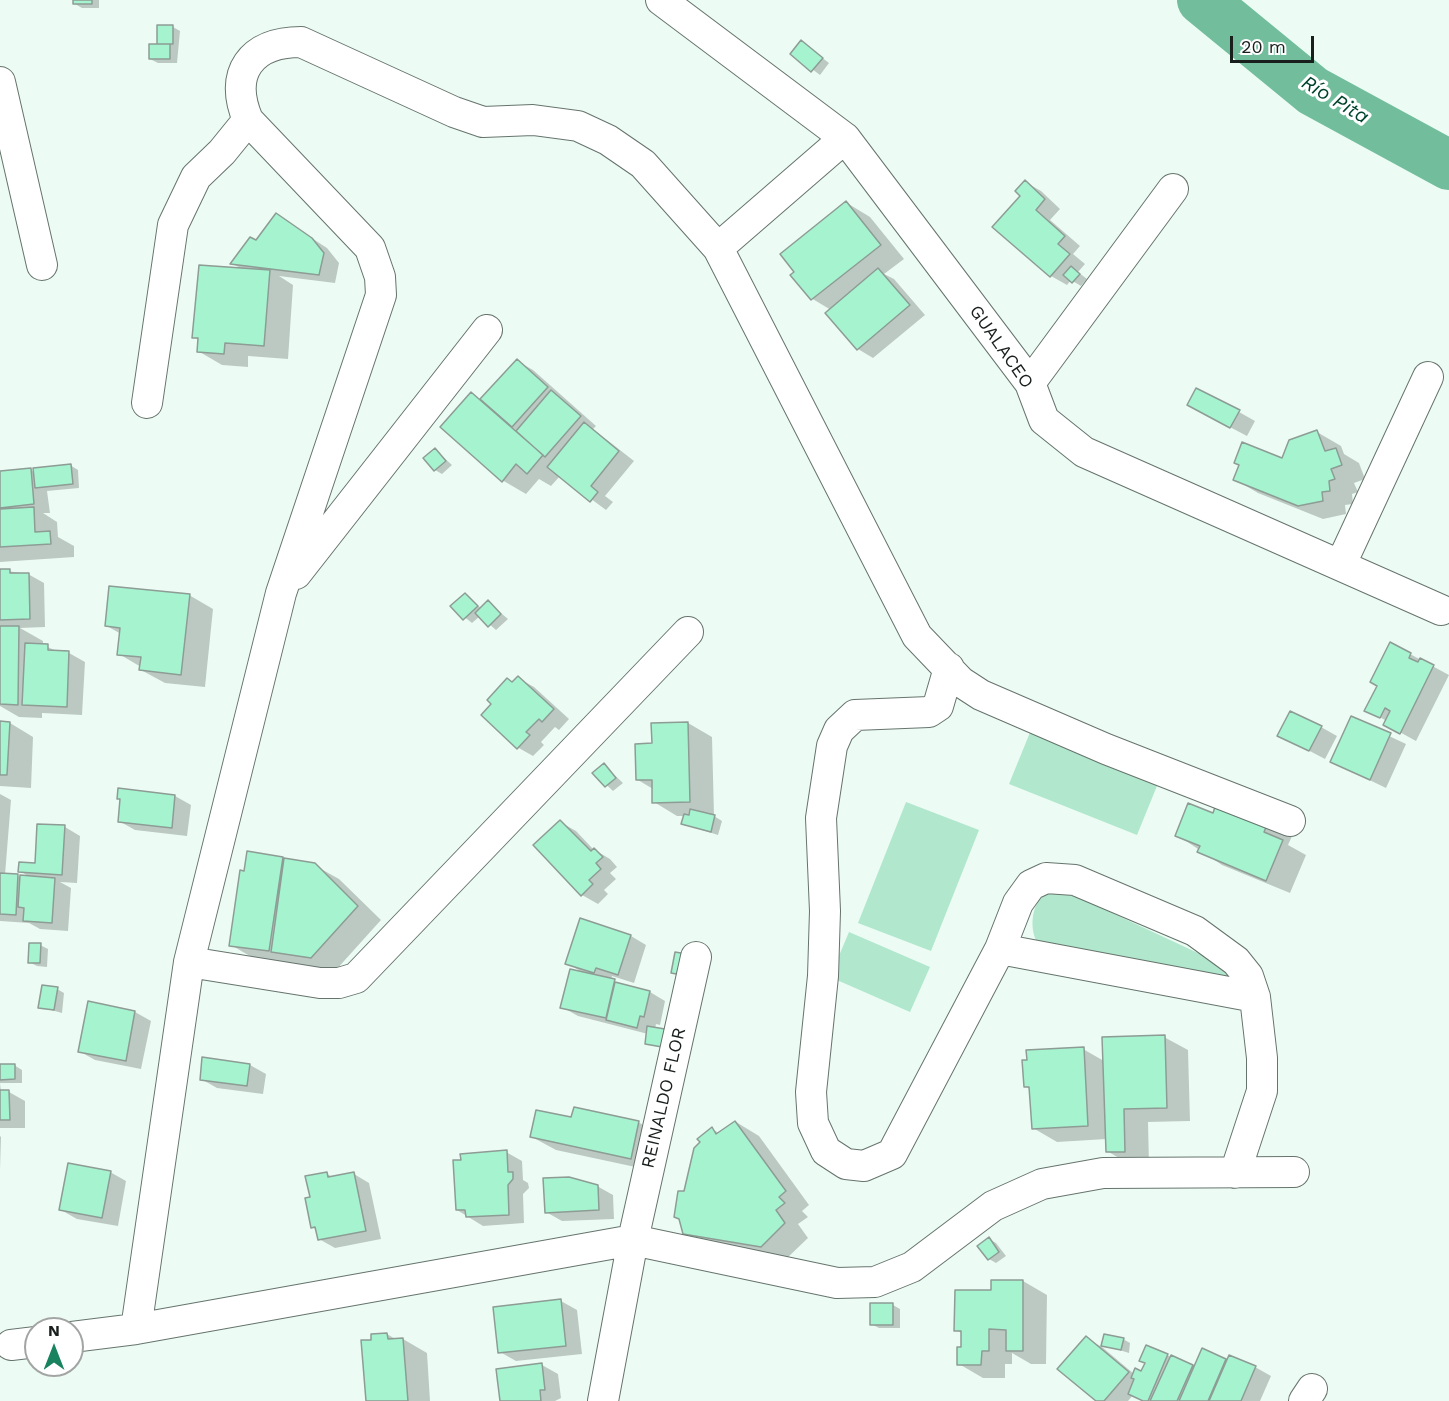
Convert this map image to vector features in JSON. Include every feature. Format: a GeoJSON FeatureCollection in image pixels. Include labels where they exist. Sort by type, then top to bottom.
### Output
{"type":"FeatureCollection","features":[{"type":"Feature","properties":{"kind":"street","name":"GUALACEO"},"geometry":{"type":"LineString","coordinates":[[661,0],[845,138],[1030,383],[1044,420],[1084,452],[1441,610]]}},
{"type":"Feature","properties":{"kind":"street"},"geometry":{"type":"LineString","coordinates":[[136,1329],[189,962],[281,593],[381,295],[380,277],[370,248],[248,120],[239,96],[241,78],[248,64],[265,49],[287,42],[301,42],[454,112],[483,122],[533,120],[579,126],[643,164],[718,248],[917,636],[949,669],[962,682],[992,699],[1106,749],[1290,821]]}},
{"type":"Feature","properties":{"kind":"street"},"geometry":{"type":"LineString","coordinates":[[0,82],[42,265]]}},
{"type":"Feature","properties":{"kind":"street"},"geometry":{"type":"LineString","coordinates":[[147,403],[173,225],[196,177],[222,152],[248,120]]}},
{"type":"Feature","properties":{"kind":"street"},"geometry":{"type":"LineString","coordinates":[[718,248],[845,138]]}},
{"type":"Feature","properties":{"kind":"street"},"geometry":{"type":"LineString","coordinates":[[1030,383],[1173,189]]}},
{"type":"Feature","properties":{"kind":"street"},"geometry":{"type":"LineString","coordinates":[[281,593],[487,330]]}},
{"type":"Feature","properties":{"kind":"street"},"geometry":{"type":"LineString","coordinates":[[1341,564],[1428,377]]}},
{"type":"Feature","properties":{"kind":"street"},"geometry":{"type":"LineString","coordinates":[[189,962],[320,983],[339,983],[356,978],[688,632]]}},
{"type":"Feature","properties":{"kind":"street"},"geometry":{"type":"LineString","coordinates":[[949,669],[938,705],[929,712],[855,715],[839,730],[832,746],[821,818],[825,910],[823,976],[811,1092],[813,1122],[826,1151],[846,1164],[864,1166],[892,1154],[1000,949],[1018,903],[1031,885],[1046,878],[1075,880],[1195,931],[1236,961],[1248,976],[1255,997],[1262,1058],[1262,1090],[1235,1173]]}},
{"type":"Feature","properties":{"kind":"street"},"geometry":{"type":"LineString","coordinates":[[1000,949],[1255,997]]}},
{"type":"Feature","properties":{"kind":"street","name":"REINALDO FLOR"},"geometry":{"type":"LineString","coordinates":[[603,1401],[633,1240],[696,957]]}},
{"type":"Feature","properties":{"kind":"street"},"geometry":{"type":"LineString","coordinates":[[84,1336],[136,1329],[633,1240],[837,1283],[875,1282],[912,1267],[993,1206],[1042,1184],[1103,1173],[1294,1173]]}},
{"type":"Feature","properties":{"kind":"green space"},"geometry":{"type":"Polygon","coordinates":[[[1031,730],[1159,781],[1137,835],[1009,784],[1031,730]]]}},
{"type":"Feature","properties":{"kind":"green space"},"geometry":{"type":"Polygon","coordinates":[[[906,802],[979,830],[931,951],[858,923],[906,802]]]}},
{"type":"Feature","properties":{"kind":"green space"},"geometry":{"type":"Polygon","coordinates":[[[1063,890],[1230,968],[1235,983],[1037,942],[1034,936],[1033,915],[1038,901],[1049,892],[1063,890]]]}},
{"type":"Feature","properties":{"kind":"green space"},"geometry":{"type":"Polygon","coordinates":[[[849,932],[930,967],[910,1012],[830,977],[849,932]]]}},
{"type":"Feature","properties":{"kind":"building"},"geometry":{"type":"Polygon","coordinates":[[[73,0],[92,0],[92,4],[73,4],[73,0]]]}},
{"type":"Feature","properties":{"kind":"building"},"geometry":{"type":"Polygon","coordinates":[[[157,25],[173,25],[173,44],[157,44],[157,25]]]}},
{"type":"Feature","properties":{"kind":"building"},"geometry":{"type":"Polygon","coordinates":[[[801,40],[823,58],[811,72],[790,54],[801,40]]]}},
{"type":"Feature","properties":{"kind":"building"},"geometry":{"type":"Polygon","coordinates":[[[149,44],[170,44],[170,59],[149,59],[149,44]]]}},
{"type":"Feature","properties":{"kind":"building"},"geometry":{"type":"Polygon","coordinates":[[[1025,180],[1045,199],[1036,210],[1065,236],[1058,244],[1070,254],[1050,277],[992,227],[1020,196],[1015,191],[1025,180]]]}},
{"type":"Feature","properties":{"kind":"building"},"geometry":{"type":"Polygon","coordinates":[[[846,201],[881,245],[811,300],[790,275],[794,272],[780,254],[846,201]]]}},
{"type":"Feature","properties":{"kind":"building"},"geometry":{"type":"Polygon","coordinates":[[[276,213],[312,238],[324,253],[319,275],[230,264],[250,237],[256,240],[276,213]]]}},
{"type":"Feature","properties":{"kind":"building"},"geometry":{"type":"Polygon","coordinates":[[[199,265],[270,270],[264,346],[225,343],[224,354],[197,352],[198,338],[192,338],[199,265]]]}},
{"type":"Feature","properties":{"kind":"building"},"geometry":{"type":"Polygon","coordinates":[[[1071,266],[1080,274],[1072,283],[1063,275],[1071,266]]]}},
{"type":"Feature","properties":{"kind":"building"},"geometry":{"type":"Polygon","coordinates":[[[878,268],[910,305],[857,350],[825,313],[878,268]]]}},
{"type":"Feature","properties":{"kind":"building"},"geometry":{"type":"Polygon","coordinates":[[[517,359],[548,387],[512,427],[480,399],[517,359]]]}},
{"type":"Feature","properties":{"kind":"building"},"geometry":{"type":"Polygon","coordinates":[[[1196,388],[1240,410],[1230,428],[1187,405],[1196,388]]]}},
{"type":"Feature","properties":{"kind":"building"},"geometry":{"type":"Polygon","coordinates":[[[551,390],[581,416],[545,457],[516,431],[551,390]]]}},
{"type":"Feature","properties":{"kind":"building"},"geometry":{"type":"Polygon","coordinates":[[[471,392],[543,455],[527,474],[516,464],[502,482],[440,427],[471,392]]]}},
{"type":"Feature","properties":{"kind":"building"},"geometry":{"type":"Polygon","coordinates":[[[584,422],[619,451],[591,486],[598,492],[590,502],[547,467],[584,422]]]}},
{"type":"Feature","properties":{"kind":"building"},"geometry":{"type":"Polygon","coordinates":[[[1317,430],[1325,451],[1336,448],[1342,465],[1331,469],[1335,479],[1329,481],[1330,491],[1322,492],[1323,501],[1298,506],[1233,480],[1239,465],[1234,463],[1242,442],[1282,458],[1289,440],[1317,430]]]}},
{"type":"Feature","properties":{"kind":"building"},"geometry":{"type":"Polygon","coordinates":[[[435,448],[446,461],[434,471],[423,458],[435,448]]]}},
{"type":"Feature","properties":{"kind":"building"},"geometry":{"type":"Polygon","coordinates":[[[71,464],[73,484],[35,488],[33,468],[71,464]]]}},
{"type":"Feature","properties":{"kind":"building"},"geometry":{"type":"Polygon","coordinates":[[[31,468],[34,504],[0,508],[0,471],[31,468]]]}},
{"type":"Feature","properties":{"kind":"building"},"geometry":{"type":"Polygon","coordinates":[[[34,507],[35,532],[50,531],[51,544],[0,547],[0,509],[34,507]]]}},
{"type":"Feature","properties":{"kind":"building"},"geometry":{"type":"Polygon","coordinates":[[[0,569],[10,569],[10,573],[29,573],[30,619],[0,620],[0,569]]]}},
{"type":"Feature","properties":{"kind":"building"},"geometry":{"type":"Polygon","coordinates":[[[109,586],[190,594],[181,675],[139,670],[141,657],[117,655],[120,628],[105,626],[109,586]]]}},
{"type":"Feature","properties":{"kind":"building"},"geometry":{"type":"Polygon","coordinates":[[[465,593],[478,606],[463,620],[450,606],[465,593]]]}},
{"type":"Feature","properties":{"kind":"building"},"geometry":{"type":"Polygon","coordinates":[[[488,600],[501,614],[488,627],[475,613],[488,600]]]}},
{"type":"Feature","properties":{"kind":"building"},"geometry":{"type":"Polygon","coordinates":[[[0,626],[19,626],[18,705],[0,704],[0,626]]]}},
{"type":"Feature","properties":{"kind":"building"},"geometry":{"type":"Polygon","coordinates":[[[1390,642],[1411,653],[1409,658],[1418,662],[1420,658],[1434,665],[1400,734],[1383,725],[1390,711],[1385,708],[1380,718],[1364,711],[1377,686],[1370,682],[1390,642]]]}},
{"type":"Feature","properties":{"kind":"building"},"geometry":{"type":"Polygon","coordinates":[[[25,643],[48,644],[48,650],[69,651],[67,707],[22,705],[25,643]]]}},
{"type":"Feature","properties":{"kind":"building"},"geometry":{"type":"Polygon","coordinates":[[[518,676],[554,709],[542,722],[539,719],[526,732],[530,735],[517,749],[481,715],[491,704],[487,700],[507,678],[512,682],[518,676]]]}},
{"type":"Feature","properties":{"kind":"building"},"geometry":{"type":"Polygon","coordinates":[[[1290,711],[1322,726],[1309,751],[1277,736],[1290,711]]]}},
{"type":"Feature","properties":{"kind":"building"},"geometry":{"type":"Polygon","coordinates":[[[1351,716],[1391,733],[1370,780],[1330,762],[1351,716]]]}},
{"type":"Feature","properties":{"kind":"building"},"geometry":{"type":"Polygon","coordinates":[[[0,721],[10,722],[7,775],[0,775],[0,721]]]}},
{"type":"Feature","properties":{"kind":"building"},"geometry":{"type":"Polygon","coordinates":[[[688,722],[690,802],[652,803],[652,780],[636,780],[635,744],[652,743],[651,723],[688,722]]]}},
{"type":"Feature","properties":{"kind":"building"},"geometry":{"type":"Polygon","coordinates":[[[604,763],[616,778],[605,787],[592,773],[604,763]]]}},
{"type":"Feature","properties":{"kind":"building"},"geometry":{"type":"Polygon","coordinates":[[[118,788],[175,795],[172,828],[118,822],[120,799],[117,799],[118,788]]]}},
{"type":"Feature","properties":{"kind":"building"},"geometry":{"type":"Polygon","coordinates":[[[1188,803],[1213,813],[1215,807],[1270,818],[1264,832],[1283,840],[1266,881],[1197,852],[1200,846],[1175,836],[1188,803]]]}},
{"type":"Feature","properties":{"kind":"building"},"geometry":{"type":"Polygon","coordinates":[[[690,809],[715,815],[711,832],[681,824],[684,814],[689,815],[690,809]]]}},
{"type":"Feature","properties":{"kind":"building"},"geometry":{"type":"Polygon","coordinates":[[[560,820],[591,851],[594,848],[603,857],[596,863],[601,869],[589,880],[593,884],[581,896],[533,845],[560,820]]]}},
{"type":"Feature","properties":{"kind":"building"},"geometry":{"type":"Polygon","coordinates":[[[37,824],[65,825],[62,875],[18,872],[19,862],[35,863],[37,824]]]}},
{"type":"Feature","properties":{"kind":"building"},"geometry":{"type":"Polygon","coordinates":[[[247,851],[283,857],[269,951],[229,946],[240,870],[244,871],[247,851]]]}},
{"type":"Feature","properties":{"kind":"building"},"geometry":{"type":"Polygon","coordinates":[[[284,858],[315,863],[358,906],[311,958],[271,952],[284,858]]]}},
{"type":"Feature","properties":{"kind":"building"},"geometry":{"type":"Polygon","coordinates":[[[0,873],[18,874],[16,915],[0,914],[0,873]]]}},
{"type":"Feature","properties":{"kind":"building"},"geometry":{"type":"Polygon","coordinates":[[[20,875],[55,878],[52,923],[23,921],[24,908],[18,907],[20,875]]]}},
{"type":"Feature","properties":{"kind":"building"},"geometry":{"type":"Polygon","coordinates":[[[580,918],[631,935],[618,975],[596,968],[594,973],[565,964],[580,918]]]}},
{"type":"Feature","properties":{"kind":"building"},"geometry":{"type":"Polygon","coordinates":[[[29,943],[41,943],[40,963],[28,963],[29,943]]]}},
{"type":"Feature","properties":{"kind":"building"},"geometry":{"type":"Polygon","coordinates":[[[675,952],[687,954],[682,975],[671,973],[675,952]]]}},
{"type":"Feature","properties":{"kind":"building"},"geometry":{"type":"Polygon","coordinates":[[[570,969],[615,979],[606,1018],[560,1008],[570,969]]]}},
{"type":"Feature","properties":{"kind":"building"},"geometry":{"type":"Polygon","coordinates":[[[615,982],[650,991],[644,1017],[640,1016],[637,1028],[606,1020],[615,982]]]}},
{"type":"Feature","properties":{"kind":"building"},"geometry":{"type":"Polygon","coordinates":[[[42,985],[58,987],[54,1010],[38,1008],[42,985]]]}},
{"type":"Feature","properties":{"kind":"building"},"geometry":{"type":"Polygon","coordinates":[[[88,1001],[135,1011],[126,1061],[78,1052],[88,1001]]]}},
{"type":"Feature","properties":{"kind":"building"},"geometry":{"type":"Polygon","coordinates":[[[647,1026],[665,1029],[662,1047],[645,1044],[647,1026]]]}},
{"type":"Feature","properties":{"kind":"building"},"geometry":{"type":"Polygon","coordinates":[[[1165,1035],[1167,1108],[1124,1109],[1125,1152],[1106,1152],[1102,1037],[1165,1035]]]}},
{"type":"Feature","properties":{"kind":"building"},"geometry":{"type":"Polygon","coordinates":[[[1084,1047],[1088,1126],[1032,1129],[1029,1087],[1024,1087],[1022,1060],[1027,1060],[1026,1050],[1084,1047]]]}},
{"type":"Feature","properties":{"kind":"building"},"geometry":{"type":"Polygon","coordinates":[[[202,1057],[250,1064],[247,1086],[200,1080],[202,1057]]]}},
{"type":"Feature","properties":{"kind":"building"},"geometry":{"type":"Polygon","coordinates":[[[0,1064],[15,1064],[15,1079],[0,1080],[0,1064]]]}},
{"type":"Feature","properties":{"kind":"building"},"geometry":{"type":"Polygon","coordinates":[[[0,1090],[9,1090],[10,1120],[0,1120],[0,1090]]]}},
{"type":"Feature","properties":{"kind":"building"},"geometry":{"type":"Polygon","coordinates":[[[574,1107],[639,1121],[631,1159],[530,1137],[536,1110],[571,1117],[574,1107]]]}},
{"type":"Feature","properties":{"kind":"building"},"geometry":{"type":"Polygon","coordinates":[[[735,1121],[786,1191],[779,1197],[785,1203],[776,1210],[785,1223],[761,1247],[683,1234],[679,1219],[674,1217],[678,1191],[684,1191],[694,1148],[700,1142],[697,1139],[712,1127],[716,1134],[735,1121]]]}},
{"type":"Feature","properties":{"kind":"building"},"geometry":{"type":"Polygon","coordinates":[[[507,1150],[508,1172],[513,1172],[513,1179],[508,1185],[509,1215],[466,1217],[465,1210],[456,1210],[453,1160],[461,1160],[460,1154],[507,1150]]]}},
{"type":"Feature","properties":{"kind":"building"},"geometry":{"type":"Polygon","coordinates":[[[68,1163],[111,1171],[102,1218],[59,1210],[68,1163]]]}},
{"type":"Feature","properties":{"kind":"building"},"geometry":{"type":"Polygon","coordinates":[[[327,1172],[328,1177],[354,1172],[366,1231],[318,1240],[315,1227],[311,1228],[305,1198],[310,1197],[305,1176],[327,1172]]]}},
{"type":"Feature","properties":{"kind":"building"},"geometry":{"type":"Polygon","coordinates":[[[569,1177],[598,1185],[599,1210],[545,1213],[543,1178],[569,1177]]]}},
{"type":"Feature","properties":{"kind":"building"},"geometry":{"type":"Polygon","coordinates":[[[989,1237],[999,1252],[988,1260],[977,1246],[989,1237]]]}},
{"type":"Feature","properties":{"kind":"building"},"geometry":{"type":"Polygon","coordinates":[[[991,1280],[1023,1280],[1023,1351],[1006,1351],[1006,1330],[989,1329],[989,1351],[982,1351],[981,1365],[957,1365],[957,1347],[961,1347],[961,1331],[954,1331],[955,1290],[991,1290],[991,1280]]]}},
{"type":"Feature","properties":{"kind":"building"},"geometry":{"type":"Polygon","coordinates":[[[561,1299],[566,1346],[498,1353],[493,1307],[561,1299]]]}},
{"type":"Feature","properties":{"kind":"building"},"geometry":{"type":"Polygon","coordinates":[[[870,1303],[893,1303],[893,1325],[870,1325],[870,1303]]]}},
{"type":"Feature","properties":{"kind":"building"},"geometry":{"type":"Polygon","coordinates":[[[387,1333],[388,1339],[403,1338],[408,1401],[366,1401],[361,1340],[371,1340],[371,1334],[387,1333]]]}},
{"type":"Feature","properties":{"kind":"building"},"geometry":{"type":"Polygon","coordinates":[[[1104,1334],[1124,1338],[1121,1350],[1101,1346],[1104,1334]]]}},
{"type":"Feature","properties":{"kind":"building"},"geometry":{"type":"Polygon","coordinates":[[[1086,1336],[1129,1372],[1104,1401],[1096,1401],[1057,1369],[1086,1336]]]}},
{"type":"Feature","properties":{"kind":"building"},"geometry":{"type":"Polygon","coordinates":[[[1146,1345],[1168,1354],[1148,1401],[1143,1401],[1128,1394],[1134,1379],[1131,1378],[1135,1368],[1141,1371],[1145,1363],[1139,1361],[1146,1345]]]}},
{"type":"Feature","properties":{"kind":"building"},"geometry":{"type":"Polygon","coordinates":[[[1202,1348],[1226,1359],[1208,1401],[1179,1401],[1202,1348]]]}},
{"type":"Feature","properties":{"kind":"building"},"geometry":{"type":"Polygon","coordinates":[[[1171,1355],[1193,1365],[1177,1401],[1150,1401],[1171,1355]]]}},
{"type":"Feature","properties":{"kind":"building"},"geometry":{"type":"Polygon","coordinates":[[[1229,1355],[1256,1366],[1241,1401],[1209,1401],[1229,1355]]]}},
{"type":"Feature","properties":{"kind":"building"},"geometry":{"type":"Polygon","coordinates":[[[542,1363],[545,1390],[540,1390],[541,1401],[500,1401],[496,1369],[542,1363]]]}},
{"type":"Feature","properties":{"kind":"waterway","name":"Río Pita"},"geometry":{"type":"LineString","coordinates":[[1202,0],[1313,91],[1449,165]]}}]}
